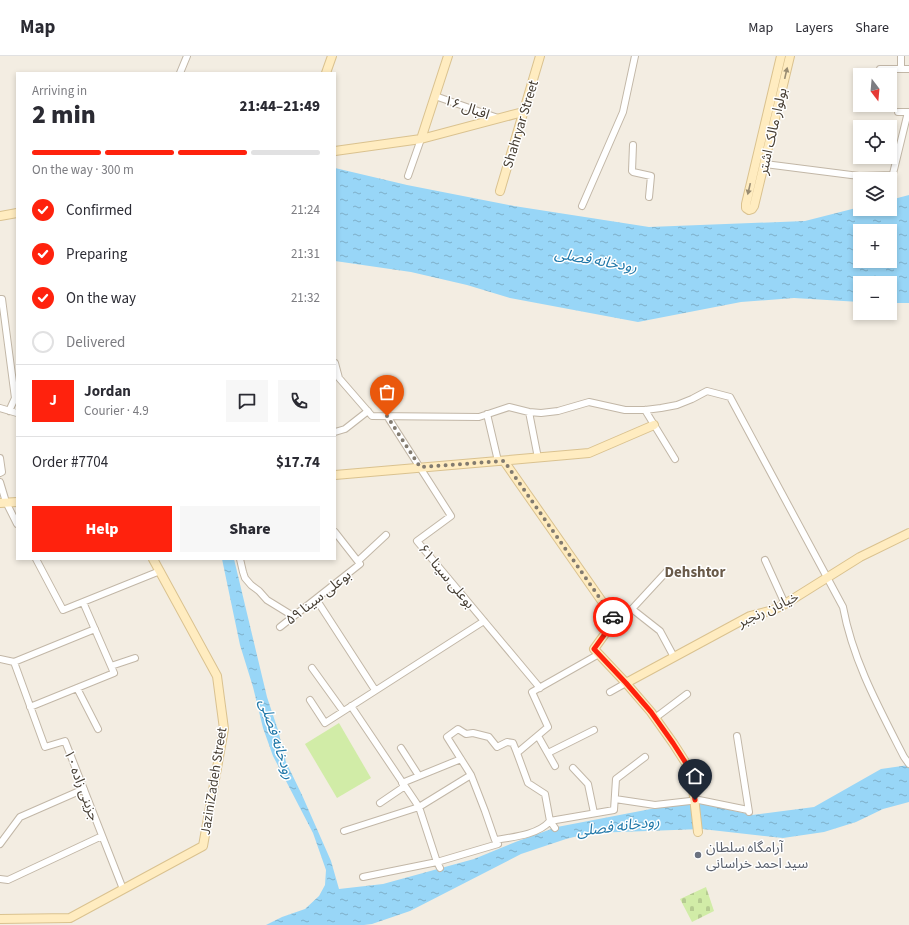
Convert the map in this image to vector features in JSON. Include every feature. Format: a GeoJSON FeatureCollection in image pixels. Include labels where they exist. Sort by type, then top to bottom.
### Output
{"type":"FeatureCollection","features":[{"type":"Feature","properties":{"kind":"street"},"geometry":{"type":"LineString","coordinates":[[180,72],[187,56]]}},
{"type":"Feature","properties":{"kind":"street"},"geometry":{"type":"LineString","coordinates":[[326,72],[332,56]]}},
{"type":"Feature","properties":{"kind":"street"},"geometry":{"type":"LineString","coordinates":[[408,176],[448,56]]}},
{"type":"Feature","properties":{"kind":"street","name":"Shahryar Street"},"geometry":{"type":"LineString","coordinates":[[500,192],[540,56]]}},
{"type":"Feature","properties":{"kind":"street"},"geometry":{"type":"LineString","coordinates":[[582,206],[623,112],[635,56]]}},
{"type":"Feature","properties":{"kind":"street","name":"بولوار مالک اشتر"},"geometry":{"type":"LineString","coordinates":[[781,56],[746,204],[746,208],[749,210],[754,206],[790,56]]}},
{"type":"Feature","properties":{"kind":"street"},"geometry":{"type":"LineString","coordinates":[[901,56],[901,69]]}},
{"type":"Feature","properties":{"kind":"street"},"geometry":{"type":"LineString","coordinates":[[897,69],[909,69]]}},
{"type":"Feature","properties":{"kind":"street","name":"اقبال ۱۶"},"geometry":{"type":"LineString","coordinates":[[435,96],[498,118]]}},
{"type":"Feature","properties":{"kind":"street"},"geometry":{"type":"LineString","coordinates":[[336,151],[421,139],[523,112]]}},
{"type":"Feature","properties":{"kind":"street"},"geometry":{"type":"LineString","coordinates":[[894,172],[908,112],[898,112]]}},
{"type":"Feature","properties":{"kind":"street"},"geometry":{"type":"LineString","coordinates":[[633,144],[632,171],[651,176],[649,196]]}},
{"type":"Feature","properties":{"kind":"street"},"geometry":{"type":"LineString","coordinates":[[765,164],[853,175]]}},
{"type":"Feature","properties":{"kind":"street"},"geometry":{"type":"LineString","coordinates":[[0,216],[16,213]]}},
{"type":"Feature","properties":{"kind":"street"},"geometry":{"type":"LineString","coordinates":[[1,299],[14,369],[15,398],[9,411]]}},
{"type":"Feature","properties":{"kind":"street"},"geometry":{"type":"LineString","coordinates":[[336,367],[339,378],[372,416],[479,417],[509,407],[528,412],[541,413],[558,411],[589,402],[625,410],[644,410],[677,405],[707,391],[730,397],[827,578],[844,606],[846,622],[863,674],[904,757],[909,764]]}},
{"type":"Feature","properties":{"kind":"street"},"geometry":{"type":"LineString","coordinates":[[0,408],[16,413]]}},
{"type":"Feature","properties":{"kind":"street"},"geometry":{"type":"LineString","coordinates":[[644,410],[675,459]]}},
{"type":"Feature","properties":{"kind":"street"},"geometry":{"type":"LineString","coordinates":[[336,432],[345,429],[368,411]]}},
{"type":"Feature","properties":{"kind":"street"},"geometry":{"type":"LineString","coordinates":[[528,412],[538,458]]}},
{"type":"Feature","properties":{"kind":"street"},"geometry":{"type":"LineString","coordinates":[[487,414],[501,461],[615,620]]}},
{"type":"Feature","properties":{"kind":"street"},"geometry":{"type":"LineString","coordinates":[[387,416],[420,467]]}},
{"type":"Feature","properties":{"kind":"street"},"geometry":{"type":"LineString","coordinates":[[336,475],[589,453],[654,425]]}},
{"type":"Feature","properties":{"kind":"street"},"geometry":{"type":"LineString","coordinates":[[0,458],[2,472],[0,473]]}},
{"type":"Feature","properties":{"kind":"street","name":"بوعلی سینا ۶۱"},"geometry":{"type":"LineString","coordinates":[[420,467],[451,516],[417,541],[540,688]]}},
{"type":"Feature","properties":{"kind":"street"},"geometry":{"type":"LineString","coordinates":[[0,482],[3,503],[16,522]]}},
{"type":"Feature","properties":{"kind":"street"},"geometry":{"type":"LineString","coordinates":[[3,503],[16,502]]}},
{"type":"Feature","properties":{"kind":"street","name":"بوعلی سینا ۵۹"},"geometry":{"type":"LineString","coordinates":[[280,627],[360,564],[336,533]]}},
{"type":"Feature","properties":{"kind":"street","name":"خیابان رنجبر"},"geometry":{"type":"LineString","coordinates":[[626,683],[750,616],[773,610],[785,604],[860,557],[909,533]]}},
{"type":"Feature","properties":{"kind":"street"},"geometry":{"type":"LineString","coordinates":[[358,561],[386,535]]}},
{"type":"Feature","properties":{"kind":"street"},"geometry":{"type":"LineString","coordinates":[[37,560],[63,610],[160,571]]}},
{"type":"Feature","properties":{"kind":"street","name":"JaziniZadeh Street"},"geometry":{"type":"LineString","coordinates":[[0,919],[39,922],[70,918],[203,846],[224,729],[217,676],[154,560]]}},
{"type":"Feature","properties":{"kind":"street"},"geometry":{"type":"LineString","coordinates":[[240,560],[245,578],[251,585],[267,600],[293,616]]}},
{"type":"Feature","properties":{"kind":"street"},"geometry":{"type":"LineString","coordinates":[[765,560],[785,604]]}},
{"type":"Feature","properties":{"kind":"street"},"geometry":{"type":"LineString","coordinates":[[668,570],[632,609],[615,620],[594,649],[626,683],[655,718],[691,771],[698,831]]}},
{"type":"Feature","properties":{"kind":"street"},"geometry":{"type":"LineString","coordinates":[[316,599],[376,690]]}},
{"type":"Feature","properties":{"kind":"street"},"geometry":{"type":"LineString","coordinates":[[30,707],[114,673],[82,602]]}},
{"type":"Feature","properties":{"kind":"street"},"geometry":{"type":"LineString","coordinates":[[632,609],[660,631],[674,657]]}},
{"type":"Feature","properties":{"kind":"street"},"geometry":{"type":"LineString","coordinates":[[310,700],[325,723],[484,621]]}},
{"type":"Feature","properties":{"kind":"street"},"geometry":{"type":"LineString","coordinates":[[0,659],[14,662],[95,629]]}},
{"type":"Feature","properties":{"kind":"street"},"geometry":{"type":"LineString","coordinates":[[517,753],[548,727],[532,692],[599,654]]}},
{"type":"Feature","properties":{"kind":"street"},"geometry":{"type":"LineString","coordinates":[[111,666],[134,658]]}},
{"type":"Feature","properties":{"kind":"street","name":"جزینی زاده ۱۰"},"geometry":{"type":"LineString","coordinates":[[14,662],[45,747],[65,741],[123,889]]}},
{"type":"Feature","properties":{"kind":"street"},"geometry":{"type":"LineString","coordinates":[[312,668],[343,711]]}},
{"type":"Feature","properties":{"kind":"street"},"geometry":{"type":"LineString","coordinates":[[610,692],[626,683]]}},
{"type":"Feature","properties":{"kind":"street"},"geometry":{"type":"LineString","coordinates":[[78,688],[98,729]]}},
{"type":"Feature","properties":{"kind":"street"},"geometry":{"type":"LineString","coordinates":[[655,718],[687,694]]}},
{"type":"Feature","properties":{"kind":"street"},"geometry":{"type":"LineString","coordinates":[[351,706],[419,807],[438,865]]}},
{"type":"Feature","properties":{"kind":"street"},"geometry":{"type":"LineString","coordinates":[[498,844],[471,775],[447,737],[458,729],[466,734],[473,733],[489,737],[497,747],[507,742],[513,743],[528,783],[545,794],[550,821],[555,828]]}},
{"type":"Feature","properties":{"kind":"street"},"geometry":{"type":"LineString","coordinates":[[548,753],[594,730]]}},
{"type":"Feature","properties":{"kind":"street"},"geometry":{"type":"LineString","coordinates":[[538,736],[555,766]]}},
{"type":"Feature","properties":{"kind":"street"},"geometry":{"type":"LineString","coordinates":[[615,799],[655,805],[699,800],[749,812],[737,736]]}},
{"type":"Feature","properties":{"kind":"street"},"geometry":{"type":"LineString","coordinates":[[401,748],[419,776]]}},
{"type":"Feature","properties":{"kind":"street"},"geometry":{"type":"LineString","coordinates":[[363,877],[438,865],[546,827],[550,821],[614,810],[616,779],[645,757]]}},
{"type":"Feature","properties":{"kind":"street"},"geometry":{"type":"LineString","coordinates":[[380,803],[419,776],[461,759]]}},
{"type":"Feature","properties":{"kind":"street"},"geometry":{"type":"LineString","coordinates":[[573,768],[588,784],[594,813]]}},
{"type":"Feature","properties":{"kind":"street"},"geometry":{"type":"LineString","coordinates":[[344,831],[419,807],[471,775]]}},
{"type":"Feature","properties":{"kind":"street"},"geometry":{"type":"LineString","coordinates":[[0,844],[20,817],[84,789]]}},
{"type":"Feature","properties":{"kind":"street"},"geometry":{"type":"LineString","coordinates":[[0,879],[8,880],[102,836]]}},
{"type":"Feature","properties":{"kind":"green space"},"geometry":{"type":"Polygon","coordinates":[[[339,723],[371,778],[337,798],[305,744],[339,723]]]}},
{"type":"Feature","properties":{"kind":"green space"},"geometry":{"type":"Polygon","coordinates":[[[706,887],[714,911],[692,922],[680,899],[706,887]]]}},
{"type":"Feature","properties":{"kind":"water","name":"رودخانه فصلی"},"geometry":{"type":"Polygon","coordinates":[[[336,168],[407,185],[514,206],[649,227],[805,221],[853,209],[853,216],[897,216],[897,198],[909,195],[909,303],[897,303],[897,276],[853,276],[853,302],[794,298],[741,302],[638,322],[510,298],[467,285],[411,272],[336,261],[336,168]]]}},
{"type":"Feature","properties":{"kind":"water","name":"رودخانه فصلی"},"geometry":{"type":"Polygon","coordinates":[[[222,560],[234,560],[267,697],[278,730],[286,762],[331,861],[339,889],[383,884],[474,859],[557,827],[656,808],[699,803],[752,815],[814,807],[881,769],[909,765],[909,802],[883,809],[856,822],[824,832],[783,838],[702,829],[590,833],[566,839],[521,854],[410,911],[372,924],[266,925],[282,917],[305,909],[319,896],[325,885],[326,870],[313,833],[273,756],[263,728],[253,687],[240,645],[222,560]]]}},
{"type":"Feature","properties":{"kind":"way so far"},"geometry":{"type":"LineString","coordinates":[[387,416],[420,467],[504,461],[613,617]]}},
{"type":"Feature","properties":{"kind":"place","name":"آرامگاه سلطان سید احمد خراسانی"},"geometry":{"type":"Point","coordinates":[698,855]}},
{"type":"Feature","properties":{"kind":"district","name":"Dehshtor"},"geometry":{"type":"Point","coordinates":[695,572]}},
{"type":"Feature","properties":{"kind":"route"},"geometry":{"type":"LineString","coordinates":[[613,617],[615,620],[594,649],[613,668],[651,712],[673,743],[691,771],[695,800]]}}]}
